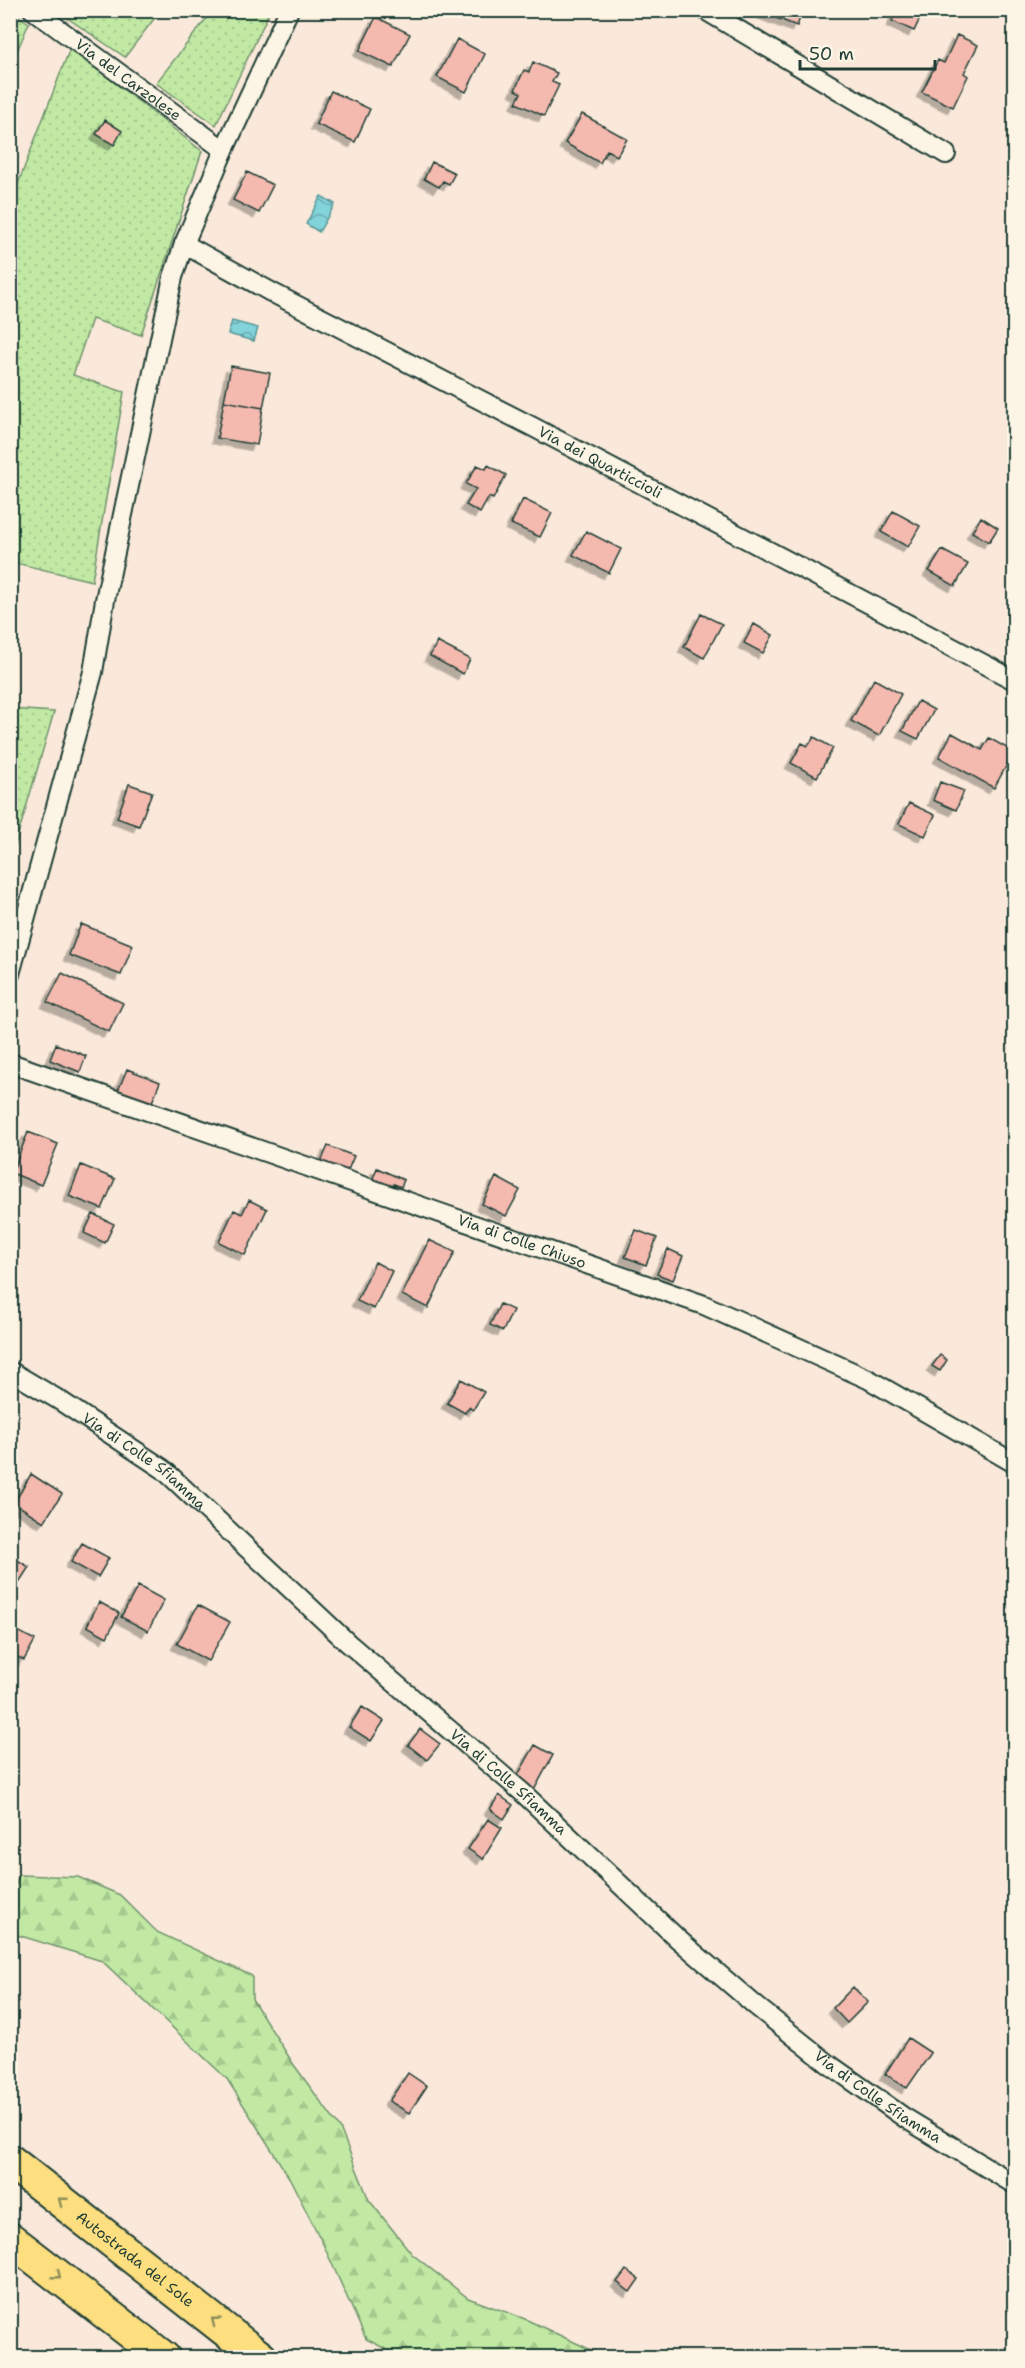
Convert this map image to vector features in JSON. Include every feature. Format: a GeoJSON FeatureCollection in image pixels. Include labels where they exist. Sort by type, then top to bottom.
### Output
{"type":"FeatureCollection","features":[{"type":"Feature","properties":{"kind":"highway","name":"Autostrada del Sole"},"geometry":{"type":"LineString","coordinates":[[10,2161],[261,2358]]}},
{"type":"Feature","properties":{"kind":"highway"},"geometry":{"type":"LineString","coordinates":[[10,2239],[164,2358]]}},
{"type":"Feature","properties":{"kind":"street","name":"Via del Carzolese"},"geometry":{"type":"LineString","coordinates":[[33,10],[224,150]]}},
{"type":"Feature","properties":{"kind":"street"},"geometry":{"type":"LineString","coordinates":[[10,974],[93,672],[107,588],[173,277],[184,244],[224,150],[289,10]]}},
{"type":"Feature","properties":{"kind":"street"},"geometry":{"type":"LineString","coordinates":[[705,10],[946,154]]}},
{"type":"Feature","properties":{"kind":"street","name":"Via dei Quarticcioli"},"geometry":{"type":"LineString","coordinates":[[184,244],[271,292],[533,427],[1014,681]]}},
{"type":"Feature","properties":{"kind":"street","name":"Via di Colle Chiuso"},"geometry":{"type":"LineString","coordinates":[[10,1063],[704,1305],[868,1379],[1014,1462]]}},
{"type":"Feature","properties":{"kind":"street","name":"Via di Colle Sfiamma"},"geometry":{"type":"LineString","coordinates":[[10,1371],[59,1400],[163,1469],[348,1643],[522,1792],[678,1939],[756,2006],[830,2065],[905,2118],[1014,2184]]}},
{"type":"Feature","properties":{"kind":"green space"},"geometry":{"type":"Polygon","coordinates":[[[160,10],[125,57],[57,11],[160,10]]]}},
{"type":"Feature","properties":{"kind":"green space"},"geometry":{"type":"Polygon","coordinates":[[[213,10],[270,11],[216,125],[156,83],[213,10]]]}},
{"type":"Feature","properties":{"kind":"green space"},"geometry":{"type":"Polygon","coordinates":[[[11,11],[29,23],[11,65],[11,11]]]}},
{"type":"Feature","properties":{"kind":"green space"},"geometry":{"type":"Polygon","coordinates":[[[70,48],[202,151],[141,335],[92,319],[73,375],[124,392],[92,581],[11,562],[10,205],[70,48]]]}},
{"type":"Feature","properties":{"kind":"green space"},"geometry":{"type":"Polygon","coordinates":[[[10,709],[54,712],[11,859],[10,709]]]}},
{"type":"Feature","properties":{"kind":"green space"},"geometry":{"type":"Polygon","coordinates":[[[19,1875],[78,1877],[120,1895],[157,1932],[252,1976],[252,1999],[294,2065],[340,2128],[369,2200],[412,2254],[468,2298],[525,2319],[606,2357],[401,2357],[366,2339],[324,2246],[290,2179],[227,2079],[102,1961],[11,1933],[11,1897],[19,1875]]]}},
{"type":"Feature","properties":{"kind":"water"},"geometry":{"type":"Polygon","coordinates":[[[321,196],[335,204],[319,232],[306,224],[321,196]]]}},
{"type":"Feature","properties":{"kind":"water"},"geometry":{"type":"Polygon","coordinates":[[[232,321],[258,328],[254,341],[228,334],[232,321]]]}},
{"type":"Feature","properties":{"kind":"building"},"geometry":{"type":"Polygon","coordinates":[[[762,10],[803,10],[797,26],[761,12],[762,10]]]}},
{"type":"Feature","properties":{"kind":"building"},"geometry":{"type":"Polygon","coordinates":[[[897,10],[924,10],[914,31],[892,21],[897,10]]]}},
{"type":"Feature","properties":{"kind":"building"},"geometry":{"type":"Polygon","coordinates":[[[376,17],[410,34],[393,67],[359,51],[376,17]]]}},
{"type":"Feature","properties":{"kind":"building"},"geometry":{"type":"Polygon","coordinates":[[[957,35],[978,45],[964,73],[968,76],[953,107],[922,92],[938,60],[944,63],[957,35]]]}},
{"type":"Feature","properties":{"kind":"building"},"geometry":{"type":"Polygon","coordinates":[[[457,39],[485,54],[466,92],[437,77],[457,39]]]}},
{"type":"Feature","properties":{"kind":"building"},"geometry":{"type":"Polygon","coordinates":[[[533,62],[557,73],[552,82],[559,85],[544,116],[516,103],[521,93],[515,90],[524,70],[529,72],[533,62]]]}},
{"type":"Feature","properties":{"kind":"building"},"geometry":{"type":"Polygon","coordinates":[[[331,91],[370,109],[355,142],[316,124],[331,91]]]}},
{"type":"Feature","properties":{"kind":"building"},"geometry":{"type":"Polygon","coordinates":[[[582,114],[627,139],[617,156],[607,150],[600,163],[565,143],[582,114]]]}},
{"type":"Feature","properties":{"kind":"building"},"geometry":{"type":"Polygon","coordinates":[[[105,120],[122,131],[114,145],[96,134],[105,120]]]}},
{"type":"Feature","properties":{"kind":"building"},"geometry":{"type":"Polygon","coordinates":[[[432,162],[455,173],[449,184],[443,181],[439,187],[424,179],[432,162]]]}},
{"type":"Feature","properties":{"kind":"building"},"geometry":{"type":"Polygon","coordinates":[[[247,172],[273,185],[259,213],[233,200],[247,172]]]}},
{"type":"Feature","properties":{"kind":"building"},"geometry":{"type":"Polygon","coordinates":[[[231,366],[270,373],[263,408],[224,401],[231,366]]]}},
{"type":"Feature","properties":{"kind":"building"},"geometry":{"type":"Polygon","coordinates":[[[224,401],[263,408],[257,445],[217,438],[224,401]]]}},
{"type":"Feature","properties":{"kind":"building"},"geometry":{"type":"Polygon","coordinates":[[[477,465],[486,469],[488,465],[506,475],[493,499],[489,497],[480,513],[466,505],[476,489],[466,484],[477,465]]]}},
{"type":"Feature","properties":{"kind":"building"},"geometry":{"type":"Polygon","coordinates":[[[523,499],[552,513],[540,537],[511,524],[523,499]]]}},
{"type":"Feature","properties":{"kind":"building"},"geometry":{"type":"Polygon","coordinates":[[[893,511],[920,526],[908,547],[881,532],[893,511]]]}},
{"type":"Feature","properties":{"kind":"building"},"geometry":{"type":"Polygon","coordinates":[[[981,517],[998,528],[989,542],[972,532],[981,517]]]}},
{"type":"Feature","properties":{"kind":"building"},"geometry":{"type":"Polygon","coordinates":[[[586,531],[621,549],[609,573],[573,555],[586,531]]]}},
{"type":"Feature","properties":{"kind":"building"},"geometry":{"type":"Polygon","coordinates":[[[942,550],[968,564],[955,586],[929,571],[942,550]]]}},
{"type":"Feature","properties":{"kind":"building"},"geometry":{"type":"Polygon","coordinates":[[[701,614],[722,624],[704,658],[684,647],[701,614]]]}},
{"type":"Feature","properties":{"kind":"building"},"geometry":{"type":"Polygon","coordinates":[[[754,624],[773,635],[763,653],[744,643],[754,624]]]}},
{"type":"Feature","properties":{"kind":"building"},"geometry":{"type":"Polygon","coordinates":[[[437,642],[470,659],[463,674],[430,656],[437,642]]]}},
{"type":"Feature","properties":{"kind":"building"},"geometry":{"type":"Polygon","coordinates":[[[874,679],[901,694],[879,736],[851,721],[874,679]]]}},
{"type":"Feature","properties":{"kind":"building"},"geometry":{"type":"Polygon","coordinates":[[[918,701],[934,710],[918,739],[902,731],[918,701]]]}},
{"type":"Feature","properties":{"kind":"building"},"geometry":{"type":"Polygon","coordinates":[[[952,733],[982,750],[989,738],[1014,752],[994,788],[939,757],[952,733]]]}},
{"type":"Feature","properties":{"kind":"building"},"geometry":{"type":"Polygon","coordinates":[[[814,737],[833,748],[817,777],[791,763],[802,743],[808,746],[814,737]]]}},
{"type":"Feature","properties":{"kind":"building"},"geometry":{"type":"Polygon","coordinates":[[[940,782],[964,791],[956,810],[933,800],[940,782]]]}},
{"type":"Feature","properties":{"kind":"building"},"geometry":{"type":"Polygon","coordinates":[[[129,784],[152,792],[139,826],[117,818],[129,784]]]}},
{"type":"Feature","properties":{"kind":"building"},"geometry":{"type":"Polygon","coordinates":[[[909,803],[935,815],[925,836],[899,824],[909,803]]]}},
{"type":"Feature","properties":{"kind":"building"},"geometry":{"type":"Polygon","coordinates":[[[81,924],[133,945],[121,975],[69,955],[81,924]]]}},
{"type":"Feature","properties":{"kind":"building"},"geometry":{"type":"Polygon","coordinates":[[[62,973],[123,1003],[109,1032],[47,1002],[62,973]]]}},
{"type":"Feature","properties":{"kind":"building"},"geometry":{"type":"Polygon","coordinates":[[[56,1044],[86,1056],[80,1072],[50,1060],[56,1044]]]}},
{"type":"Feature","properties":{"kind":"building"},"geometry":{"type":"Polygon","coordinates":[[[127,1069],[160,1082],[150,1107],[117,1093],[127,1069]]]}},
{"type":"Feature","properties":{"kind":"building"},"geometry":{"type":"Polygon","coordinates":[[[28,1132],[58,1144],[41,1185],[12,1173],[28,1132]]]}},
{"type":"Feature","properties":{"kind":"building"},"geometry":{"type":"Polygon","coordinates":[[[328,1146],[354,1156],[345,1177],[319,1166],[328,1146]]]}},
{"type":"Feature","properties":{"kind":"building"},"geometry":{"type":"Polygon","coordinates":[[[81,1165],[115,1179],[102,1209],[69,1196],[81,1165]]]}},
{"type":"Feature","properties":{"kind":"building"},"geometry":{"type":"Polygon","coordinates":[[[377,1168],[404,1180],[401,1187],[394,1184],[391,1191],[371,1183],[377,1168]]]}},
{"type":"Feature","properties":{"kind":"building"},"geometry":{"type":"Polygon","coordinates":[[[496,1177],[520,1190],[506,1216],[482,1204],[496,1177]]]}},
{"type":"Feature","properties":{"kind":"building"},"geometry":{"type":"Polygon","coordinates":[[[249,1200],[267,1209],[245,1255],[219,1242],[234,1210],[242,1214],[249,1200]]]}},
{"type":"Feature","properties":{"kind":"building"},"geometry":{"type":"Polygon","coordinates":[[[93,1214],[114,1224],[105,1243],[84,1233],[93,1214]]]}},
{"type":"Feature","properties":{"kind":"building"},"geometry":{"type":"Polygon","coordinates":[[[636,1230],[657,1238],[646,1265],[625,1257],[636,1230]]]}},
{"type":"Feature","properties":{"kind":"building"},"geometry":{"type":"Polygon","coordinates":[[[429,1240],[455,1252],[428,1308],[402,1295],[429,1240]]]}},
{"type":"Feature","properties":{"kind":"building"},"geometry":{"type":"Polygon","coordinates":[[[668,1249],[683,1256],[673,1280],[657,1274],[668,1249]]]}},
{"type":"Feature","properties":{"kind":"building"},"geometry":{"type":"Polygon","coordinates":[[[375,1262],[392,1271],[374,1309],[357,1301],[375,1262]]]}},
{"type":"Feature","properties":{"kind":"building"},"geometry":{"type":"Polygon","coordinates":[[[500,1304],[513,1310],[503,1331],[490,1325],[500,1304]]]}},
{"type":"Feature","properties":{"kind":"building"},"geometry":{"type":"Polygon","coordinates":[[[940,1355],[947,1360],[940,1371],[932,1366],[940,1355]]]}},
{"type":"Feature","properties":{"kind":"building"},"geometry":{"type":"Polygon","coordinates":[[[461,1379],[484,1392],[473,1410],[469,1407],[465,1413],[447,1403],[461,1379]]]}},
{"type":"Feature","properties":{"kind":"building"},"geometry":{"type":"Polygon","coordinates":[[[31,1474],[62,1494],[44,1522],[14,1503],[31,1474]]]}},
{"type":"Feature","properties":{"kind":"building"},"geometry":{"type":"Polygon","coordinates":[[[82,1543],[109,1558],[98,1577],[71,1562],[82,1543]]]}},
{"type":"Feature","properties":{"kind":"building"},"geometry":{"type":"Polygon","coordinates":[[[11,1556],[29,1567],[16,1587],[10,1584],[11,1556]]]}},
{"type":"Feature","properties":{"kind":"building"},"geometry":{"type":"Polygon","coordinates":[[[138,1586],[164,1600],[148,1631],[121,1617],[138,1586]]]}},
{"type":"Feature","properties":{"kind":"building"},"geometry":{"type":"Polygon","coordinates":[[[99,1602],[119,1613],[107,1637],[87,1626],[99,1602]]]}},
{"type":"Feature","properties":{"kind":"building"},"geometry":{"type":"Polygon","coordinates":[[[198,1605],[230,1622],[208,1661],[177,1644],[198,1605]]]}},
{"type":"Feature","properties":{"kind":"building"},"geometry":{"type":"Polygon","coordinates":[[[10,1627],[35,1640],[24,1660],[10,1653],[10,1627]]]}},
{"type":"Feature","properties":{"kind":"building"},"geometry":{"type":"Polygon","coordinates":[[[362,1707],[384,1721],[371,1741],[349,1727],[362,1707]]]}},
{"type":"Feature","properties":{"kind":"building"},"geometry":{"type":"Polygon","coordinates":[[[420,1729],[440,1744],[427,1760],[408,1745],[420,1729]]]}},
{"type":"Feature","properties":{"kind":"building"},"geometry":{"type":"Polygon","coordinates":[[[535,1745],[553,1755],[533,1792],[514,1782],[535,1745]]]}},
{"type":"Feature","properties":{"kind":"building"},"geometry":{"type":"Polygon","coordinates":[[[499,1795],[513,1805],[504,1819],[490,1809],[499,1795]]]}},
{"type":"Feature","properties":{"kind":"building"},"geometry":{"type":"Polygon","coordinates":[[[488,1819],[502,1828],[483,1859],[468,1849],[488,1819]]]}},
{"type":"Feature","properties":{"kind":"building"},"geometry":{"type":"Polygon","coordinates":[[[853,1987],[868,2002],[847,2023],[833,2008],[853,1987]]]}},
{"type":"Feature","properties":{"kind":"building"},"geometry":{"type":"Polygon","coordinates":[[[908,2038],[931,2053],[907,2088],[885,2074],[908,2038]]]}},
{"type":"Feature","properties":{"kind":"building"},"geometry":{"type":"Polygon","coordinates":[[[408,2073],[427,2086],[409,2113],[389,2101],[408,2073]]]}},
{"type":"Feature","properties":{"kind":"building"},"geometry":{"type":"Polygon","coordinates":[[[626,2270],[639,2279],[630,2292],[617,2282],[626,2270]]]}}]}
